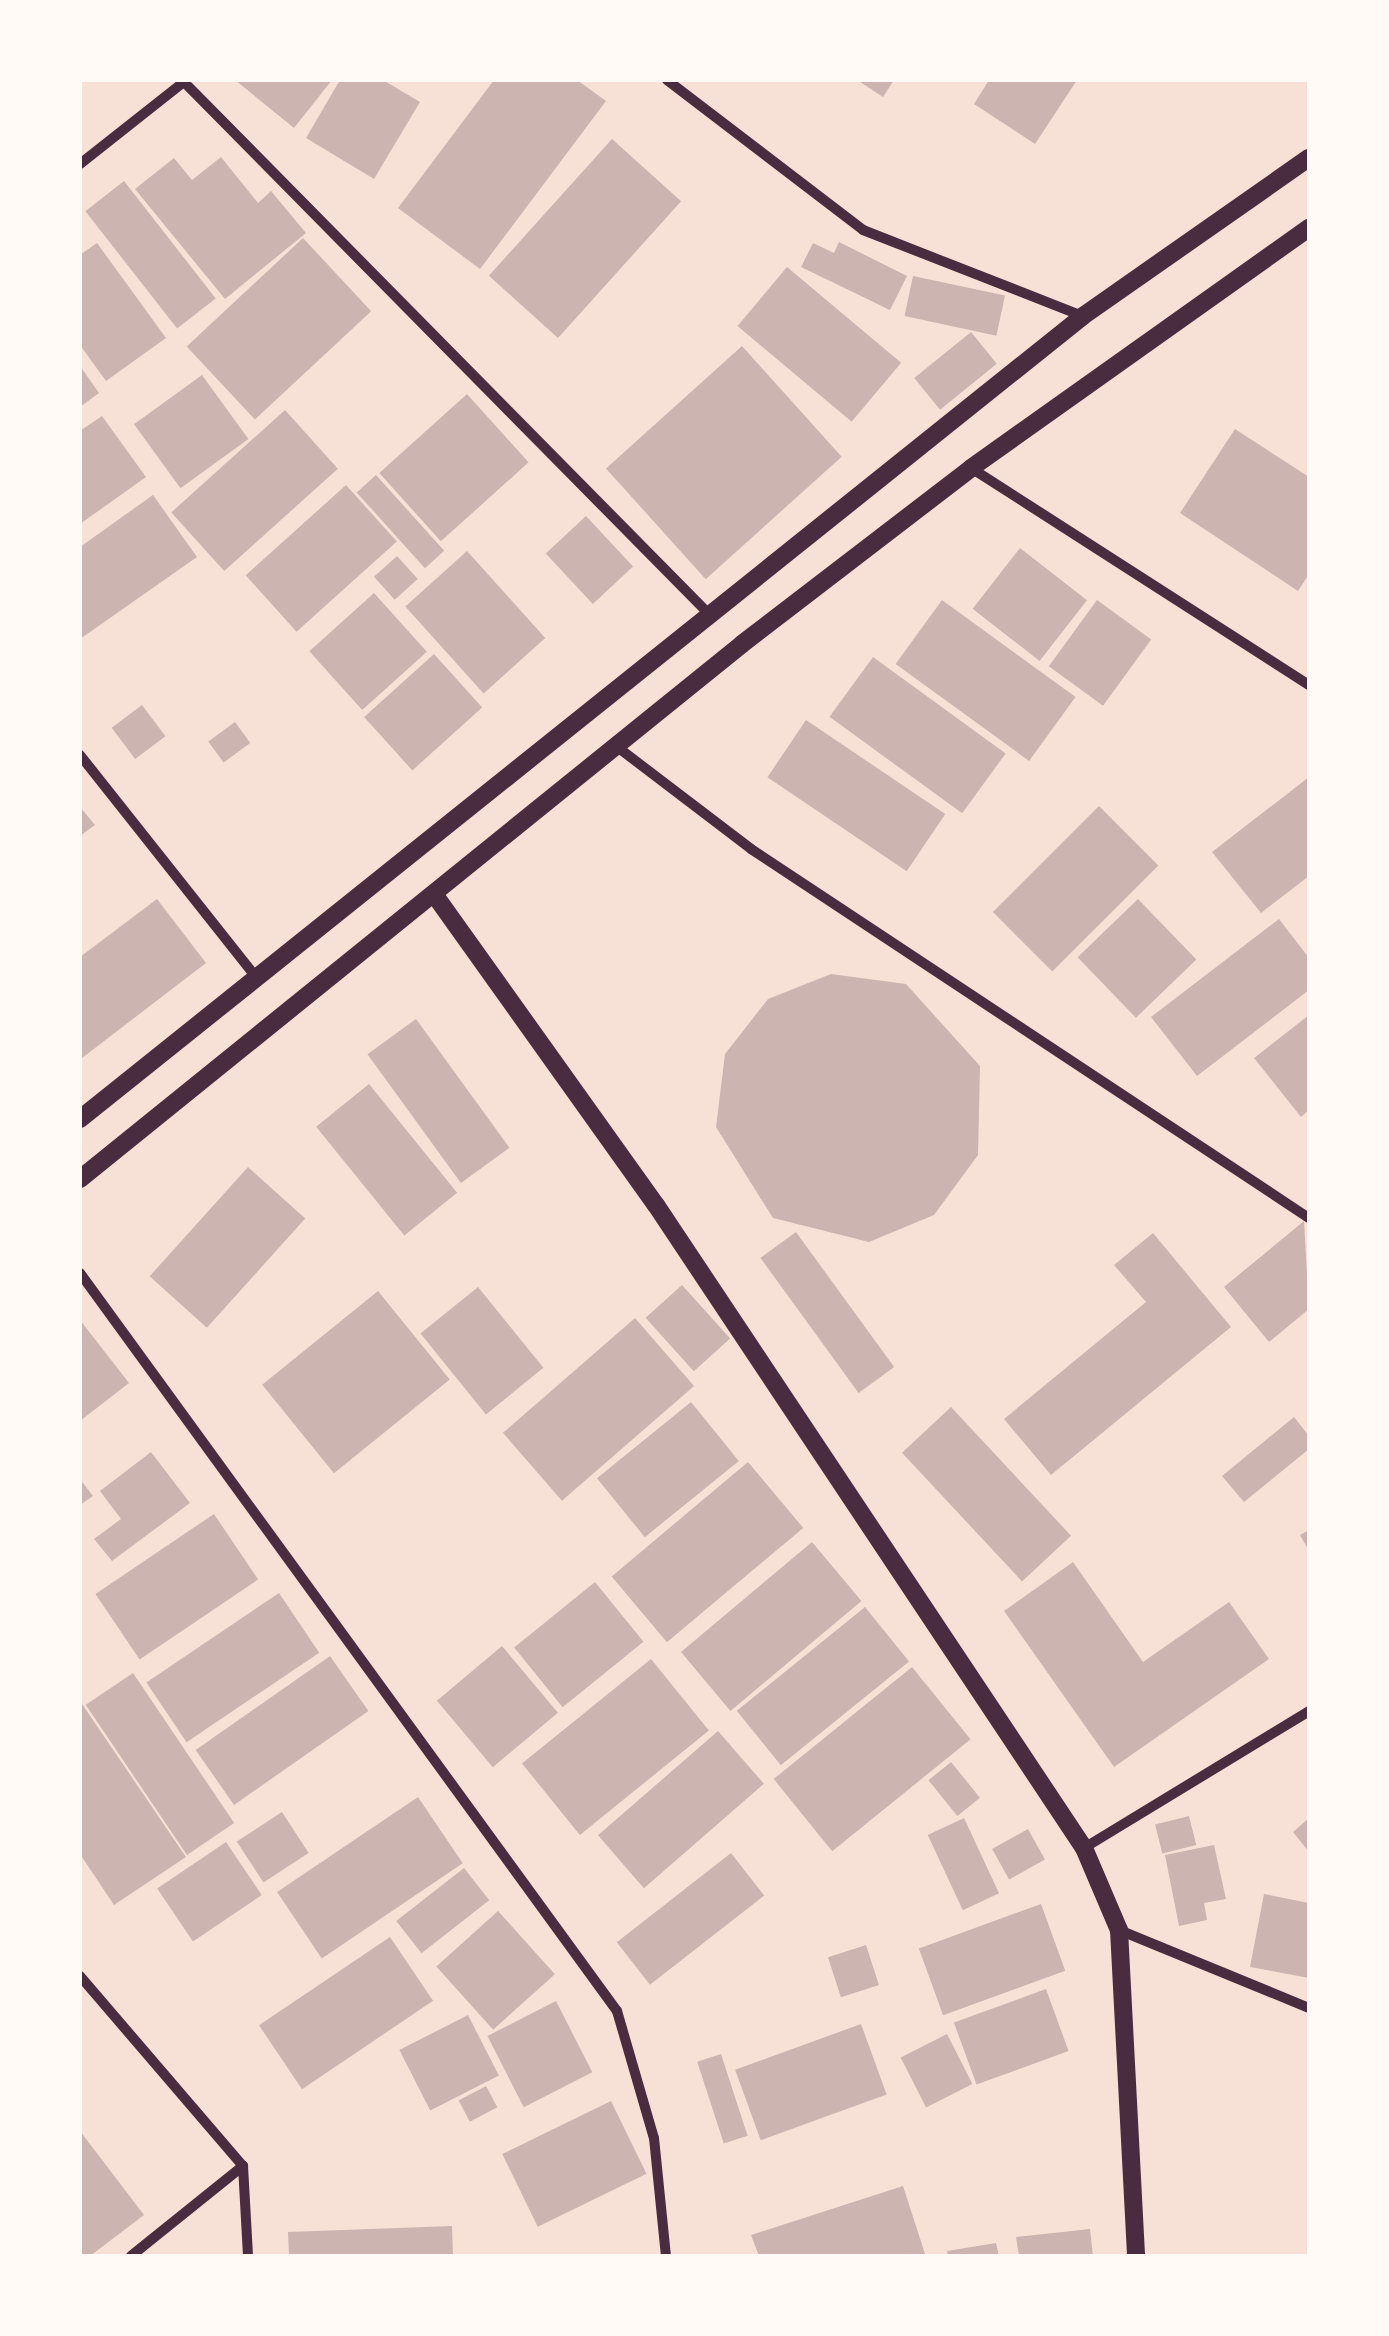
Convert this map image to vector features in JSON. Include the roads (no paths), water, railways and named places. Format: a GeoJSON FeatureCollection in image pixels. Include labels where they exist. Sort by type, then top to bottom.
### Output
{"type":"FeatureCollection","features":[{"type":"Feature","properties":{"kind":"street"},"geometry":{"type":"LineString","coordinates":[[667,80],[862,230],[1083,316]]}},
{"type":"Feature","properties":{"kind":"street"},"geometry":{"type":"LineString","coordinates":[[80,164],[184,82],[708,613]]}},
{"type":"Feature","properties":{"kind":"street"},"geometry":{"type":"LineString","coordinates":[[80,1118],[1083,316],[1309,158]]}},
{"type":"Feature","properties":{"kind":"street"},"geometry":{"type":"LineString","coordinates":[[80,1179],[616,746],[971,468],[1309,228]]}},
{"type":"Feature","properties":{"kind":"street"},"geometry":{"type":"LineString","coordinates":[[971,468],[1309,685]]}},
{"type":"Feature","properties":{"kind":"street"},"geometry":{"type":"LineString","coordinates":[[616,746],[750,849],[1309,1218]]}},
{"type":"Feature","properties":{"kind":"street"},"geometry":{"type":"LineString","coordinates":[[80,755],[258,979]]}},
{"type":"Feature","properties":{"kind":"street"},"geometry":{"type":"LineString","coordinates":[[434,894],[656,1205],[1084,1848],[1119,1930],[1136,2256]]}},
{"type":"Feature","properties":{"kind":"street"},"geometry":{"type":"LineString","coordinates":[[80,1273],[616,2011],[654,2138],[666,2256]]}},
{"type":"Feature","properties":{"kind":"street"},"geometry":{"type":"LineString","coordinates":[[1084,1848],[1309,1711]]}},
{"type":"Feature","properties":{"kind":"street"},"geometry":{"type":"LineString","coordinates":[[1119,1930],[1309,2008]]}},
{"type":"Feature","properties":{"kind":"street"},"geometry":{"type":"LineString","coordinates":[[80,1976],[243,2166],[248,2256]]}},
{"type":"Feature","properties":{"kind":"street"},"geometry":{"type":"LineString","coordinates":[[131,2256],[243,2166]]}}]}
